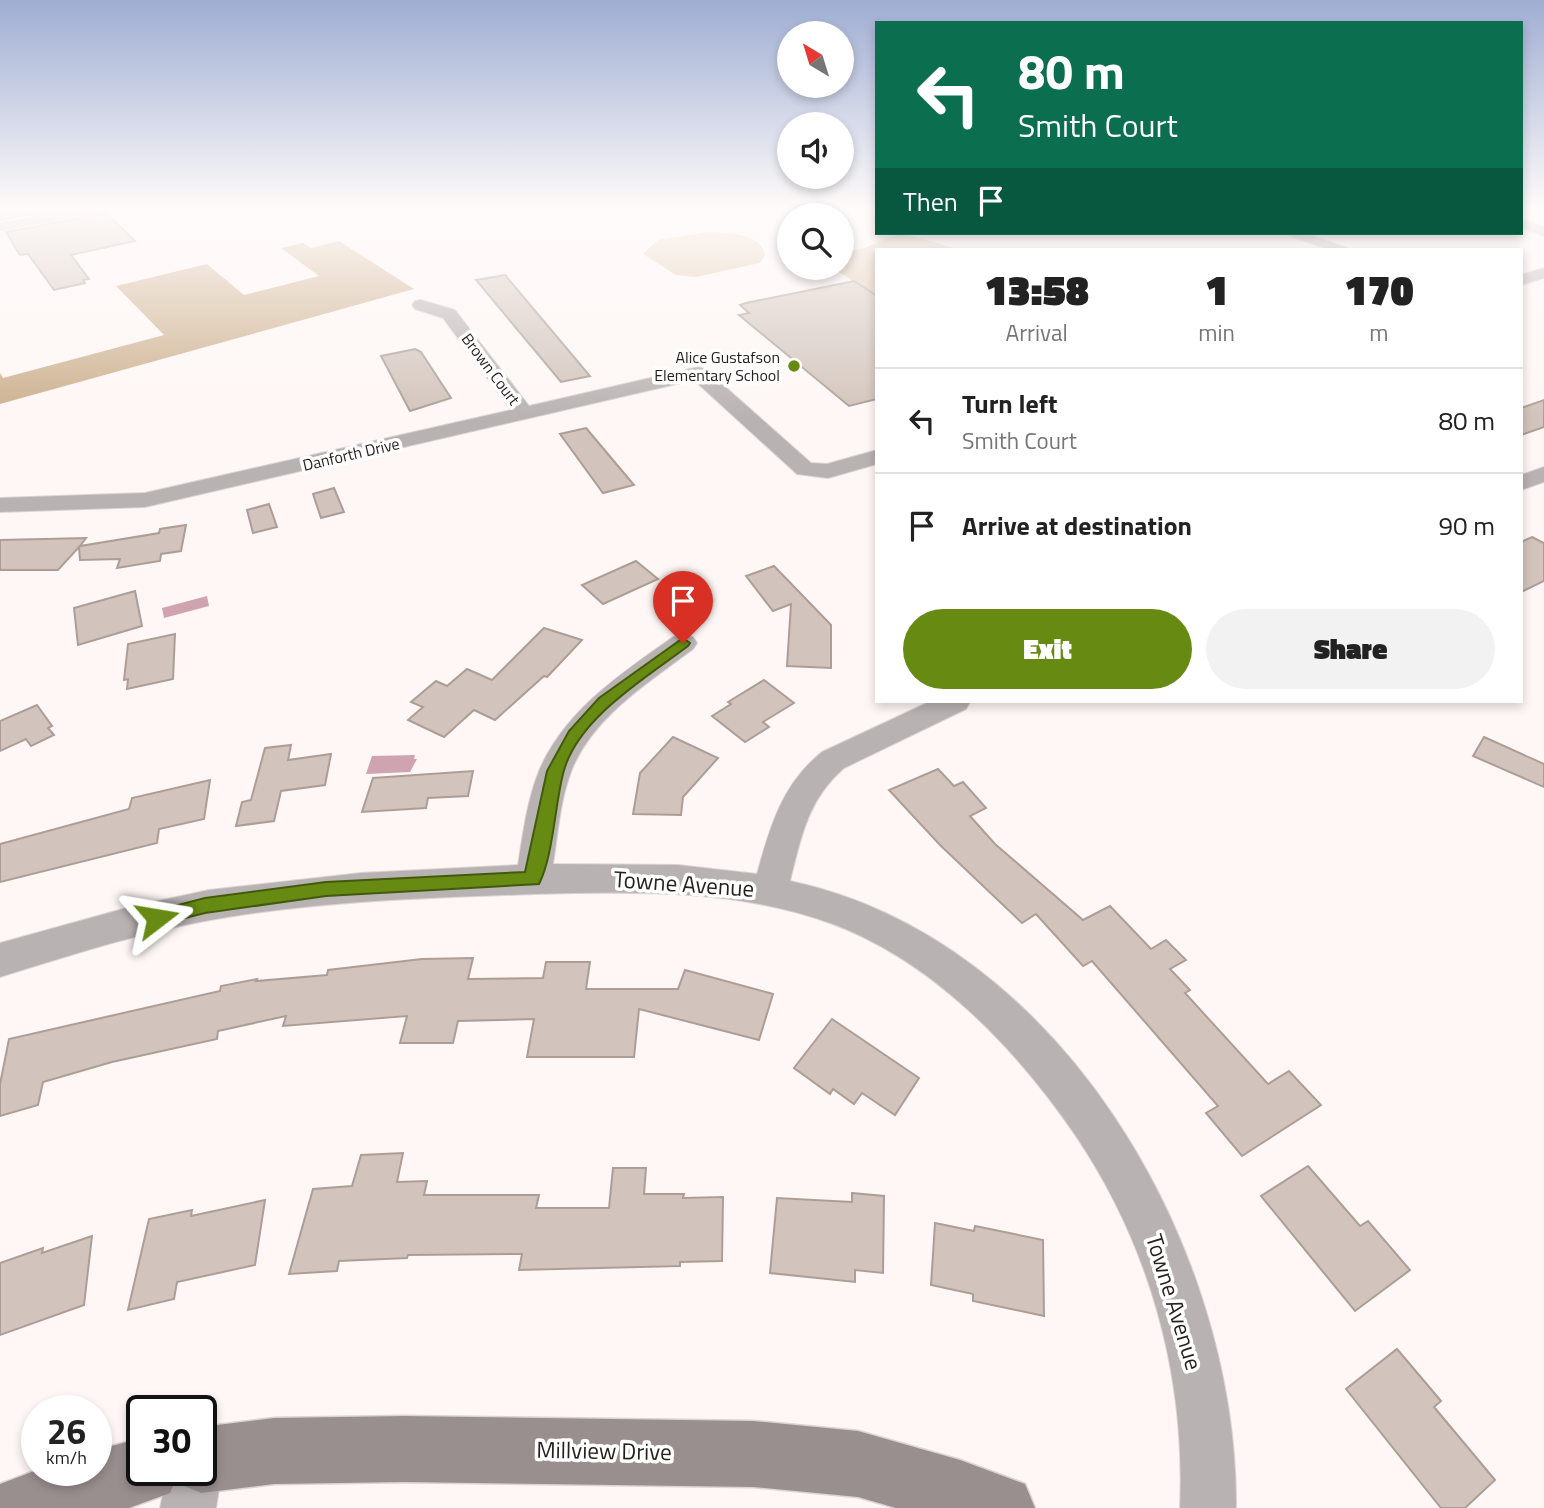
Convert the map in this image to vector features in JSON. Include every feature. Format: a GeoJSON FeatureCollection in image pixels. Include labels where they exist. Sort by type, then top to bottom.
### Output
{"type":"FeatureCollection","features":[{"type":"Feature","properties":{"kind":"street","name":"Brown Court"},"geometry":{"type":"LineString","coordinates":[[421,305],[449,314],[524,413]]}},
{"type":"Feature","properties":{"kind":"street","name":"Danforth Drive"},"geometry":{"type":"LineString","coordinates":[[0,505],[145,500],[698,373],[798,465],[820,471],[875,457]]}},
{"type":"Feature","properties":{"kind":"street"},"geometry":{"type":"LineString","coordinates":[[1523,482],[1544,474]]}},
{"type":"Feature","properties":{"kind":"street"},"geometry":{"type":"LineString","coordinates":[[533,879],[555,771],[575,734],[605,701],[683,643]]}},
{"type":"Feature","properties":{"kind":"street"},"geometry":{"type":"LineString","coordinates":[[770,891],[796,798],[817,771],[833,760],[953,703]]}},
{"type":"Feature","properties":{"kind":"street","name":"Towne Avenue"},"geometry":{"type":"LineString","coordinates":[[0,960],[205,906],[326,889],[533,879],[658,878],[770,891],[841,910],[931,956],[1030,1043],[1084,1106],[1119,1163],[1157,1237],[1186,1326],[1205,1410],[1208,1508]]}},
{"type":"Feature","properties":{"kind":"street","name":"Millview Drive"},"geometry":{"type":"LineString","coordinates":[[217,1458],[274,1451],[404,1449],[753,1454],[858,1464],[960,1493],[1001,1508]]}},
{"type":"Feature","properties":{"kind":"street"},"geometry":{"type":"LineString","coordinates":[[24,1508],[76,1489],[126,1476]]}},
{"type":"Feature","properties":{"kind":"street"},"geometry":{"type":"LineString","coordinates":[[188,1508],[192,1486]]}},
{"type":"Feature","properties":{"kind":"shaded area"},"geometry":{"type":"Polygon","coordinates":[[[152,277],[223,277],[244,295],[314,277],[396,277],[414,289],[0,404],[0,373],[3,378],[164,335],[116,286],[152,277]]]}},
{"type":"Feature","properties":{"kind":"shaded area"},"geometry":{"type":"Polygon","coordinates":[[[854,277],[875,277],[875,294],[851,280],[854,277]]]}},
{"type":"Feature","properties":{"kind":"shaded area"},"geometry":{"type":"Polygon","coordinates":[[[207,596],[209,606],[164,618],[162,608],[207,596]]]}},
{"type":"Feature","properties":{"kind":"shaded area"},"geometry":{"type":"Polygon","coordinates":[[[415,755],[414,759],[417,759],[410,772],[366,774],[372,756],[415,755]]]}},
{"type":"Feature","properties":{"kind":"building"},"geometry":{"type":"Polygon","coordinates":[[[45,277],[89,279],[83,280],[85,283],[54,290],[45,277]]]}},
{"type":"Feature","properties":{"kind":"building"},"geometry":{"type":"Polygon","coordinates":[[[507,277],[590,376],[561,382],[476,280],[507,277]]]}},
{"type":"Feature","properties":{"kind":"building"},"geometry":{"type":"Polygon","coordinates":[[[854,281],[875,295],[875,400],[849,406],[739,315],[749,313],[740,305],[854,281]]]}},
{"type":"Feature","properties":{"kind":"building"},"geometry":{"type":"Polygon","coordinates":[[[415,349],[421,352],[451,398],[410,411],[381,356],[415,349]]]}},
{"type":"Feature","properties":{"kind":"building"},"geometry":{"type":"Polygon","coordinates":[[[1544,400],[1544,427],[1523,434],[1523,407],[1544,400]]]}},
{"type":"Feature","properties":{"kind":"building"},"geometry":{"type":"Polygon","coordinates":[[[586,428],[634,485],[603,493],[560,434],[586,428]]]}},
{"type":"Feature","properties":{"kind":"building"},"geometry":{"type":"Polygon","coordinates":[[[334,488],[344,512],[321,518],[313,494],[334,488]]]}},
{"type":"Feature","properties":{"kind":"building"},"geometry":{"type":"Polygon","coordinates":[[[269,504],[277,527],[253,533],[247,510],[269,504]]]}},
{"type":"Feature","properties":{"kind":"building"},"geometry":{"type":"Polygon","coordinates":[[[186,525],[181,551],[161,554],[160,561],[117,568],[120,559],[80,560],[79,547],[58,570],[0,570],[0,540],[86,538],[80,546],[159,533],[160,529],[186,525]]]}},
{"type":"Feature","properties":{"kind":"building"},"geometry":{"type":"Polygon","coordinates":[[[1532,537],[1544,543],[1544,581],[1523,591],[1523,541],[1532,537]]]}},
{"type":"Feature","properties":{"kind":"building"},"geometry":{"type":"Polygon","coordinates":[[[636,561],[658,579],[603,604],[582,585],[636,561]]]}},
{"type":"Feature","properties":{"kind":"building"},"geometry":{"type":"Polygon","coordinates":[[[774,566],[831,625],[831,668],[787,666],[791,604],[773,611],[746,576],[774,566]]]}},
{"type":"Feature","properties":{"kind":"building"},"geometry":{"type":"Polygon","coordinates":[[[135,591],[142,626],[78,645],[74,608],[135,591]]]}},
{"type":"Feature","properties":{"kind":"building"},"geometry":{"type":"Polygon","coordinates":[[[544,628],[582,640],[547,677],[544,676],[495,720],[474,710],[444,737],[408,720],[423,707],[411,702],[436,681],[447,686],[467,669],[492,680],[544,628]]]}},
{"type":"Feature","properties":{"kind":"building"},"geometry":{"type":"Polygon","coordinates":[[[175,634],[173,679],[127,689],[128,679],[124,680],[128,644],[175,634]]]}},
{"type":"Feature","properties":{"kind":"building"},"geometry":{"type":"Polygon","coordinates":[[[764,680],[794,703],[763,722],[769,727],[745,742],[712,716],[731,704],[728,702],[764,680]]]}},
{"type":"Feature","properties":{"kind":"building"},"geometry":{"type":"Polygon","coordinates":[[[37,705],[52,726],[48,728],[54,735],[31,746],[26,739],[0,751],[0,721],[37,705]]]}},
{"type":"Feature","properties":{"kind":"building"},"geometry":{"type":"Polygon","coordinates":[[[673,737],[718,758],[683,797],[681,815],[633,814],[640,773],[673,737]]]}},
{"type":"Feature","properties":{"kind":"building"},"geometry":{"type":"Polygon","coordinates":[[[1484,737],[1544,764],[1544,787],[1473,756],[1484,737]]]}},
{"type":"Feature","properties":{"kind":"building"},"geometry":{"type":"Polygon","coordinates":[[[291,745],[288,760],[331,754],[325,785],[281,791],[274,821],[236,826],[242,802],[251,800],[265,748],[291,745]]]}},
{"type":"Feature","properties":{"kind":"building"},"geometry":{"type":"Polygon","coordinates":[[[938,769],[954,786],[963,782],[986,808],[970,816],[995,844],[1083,920],[1110,906],[1151,949],[1166,940],[1186,960],[1170,969],[1190,990],[1185,993],[1268,1084],[1289,1071],[1321,1105],[1242,1156],[1206,1113],[1218,1106],[1092,961],[1083,966],[1036,914],[1022,923],[940,845],[889,790],[938,769]]]}},
{"type":"Feature","properties":{"kind":"building"},"geometry":{"type":"Polygon","coordinates":[[[473,771],[468,796],[428,798],[426,808],[362,812],[373,778],[473,771]]]}},
{"type":"Feature","properties":{"kind":"building"},"geometry":{"type":"Polygon","coordinates":[[[210,780],[204,819],[159,829],[157,843],[0,882],[0,844],[129,809],[132,798],[210,780]]]}},
{"type":"Feature","properties":{"kind":"building"},"geometry":{"type":"Polygon","coordinates":[[[473,958],[468,979],[543,978],[546,962],[590,962],[586,989],[678,989],[685,970],[773,994],[759,1040],[639,1009],[634,1057],[527,1057],[534,1019],[458,1021],[453,1043],[400,1043],[407,1016],[283,1026],[286,1016],[218,1031],[217,1039],[112,1062],[43,1082],[38,1105],[0,1116],[0,1084],[9,1039],[220,991],[221,986],[257,979],[256,981],[327,975],[328,970],[422,959],[473,958]]]}},
{"type":"Feature","properties":{"kind":"building"},"geometry":{"type":"Polygon","coordinates":[[[832,1019],[919,1078],[895,1115],[862,1093],[854,1104],[833,1089],[830,1094],[794,1068],[832,1019]]]}},
{"type":"Feature","properties":{"kind":"building"},"geometry":{"type":"Polygon","coordinates":[[[403,1153],[397,1182],[427,1181],[424,1195],[539,1195],[536,1208],[609,1208],[613,1168],[646,1168],[644,1194],[684,1194],[683,1198],[723,1197],[722,1261],[680,1262],[680,1266],[519,1270],[522,1254],[408,1255],[407,1258],[339,1261],[337,1271],[289,1274],[313,1189],[352,1186],[361,1155],[403,1153]]]}},
{"type":"Feature","properties":{"kind":"building"},"geometry":{"type":"Polygon","coordinates":[[[1308,1166],[1360,1226],[1368,1221],[1410,1270],[1355,1311],[1261,1196],[1308,1166]]]}},
{"type":"Feature","properties":{"kind":"building"},"geometry":{"type":"Polygon","coordinates":[[[852,1193],[884,1196],[883,1273],[855,1270],[855,1282],[770,1273],[777,1198],[852,1202],[852,1193]]]}},
{"type":"Feature","properties":{"kind":"building"},"geometry":{"type":"Polygon","coordinates":[[[265,1200],[255,1265],[177,1282],[174,1299],[128,1310],[149,1219],[192,1210],[191,1216],[265,1200]]]}},
{"type":"Feature","properties":{"kind":"building"},"geometry":{"type":"Polygon","coordinates":[[[935,1223],[974,1231],[975,1226],[1043,1240],[1044,1316],[973,1301],[973,1294],[931,1285],[935,1223]]]}},
{"type":"Feature","properties":{"kind":"building"},"geometry":{"type":"Polygon","coordinates":[[[92,1236],[84,1305],[0,1335],[0,1263],[43,1248],[42,1253],[92,1236]]]}},
{"type":"Feature","properties":{"kind":"building"},"geometry":{"type":"Polygon","coordinates":[[[1397,1349],[1441,1401],[1434,1407],[1495,1480],[1465,1508],[1441,1508],[1346,1389],[1397,1349]]]}},
{"type":"Feature","properties":{"kind":"place","name":"Alice Gustafson Elementary School"},"geometry":{"type":"Point","coordinates":[794,366]}},
{"type":"Feature","properties":{"kind":"route"},"geometry":{"type":"LineString","coordinates":[[157,918],[205,906],[326,889],[533,879],[555,771],[575,734],[605,701],[683,643]]}}]}
